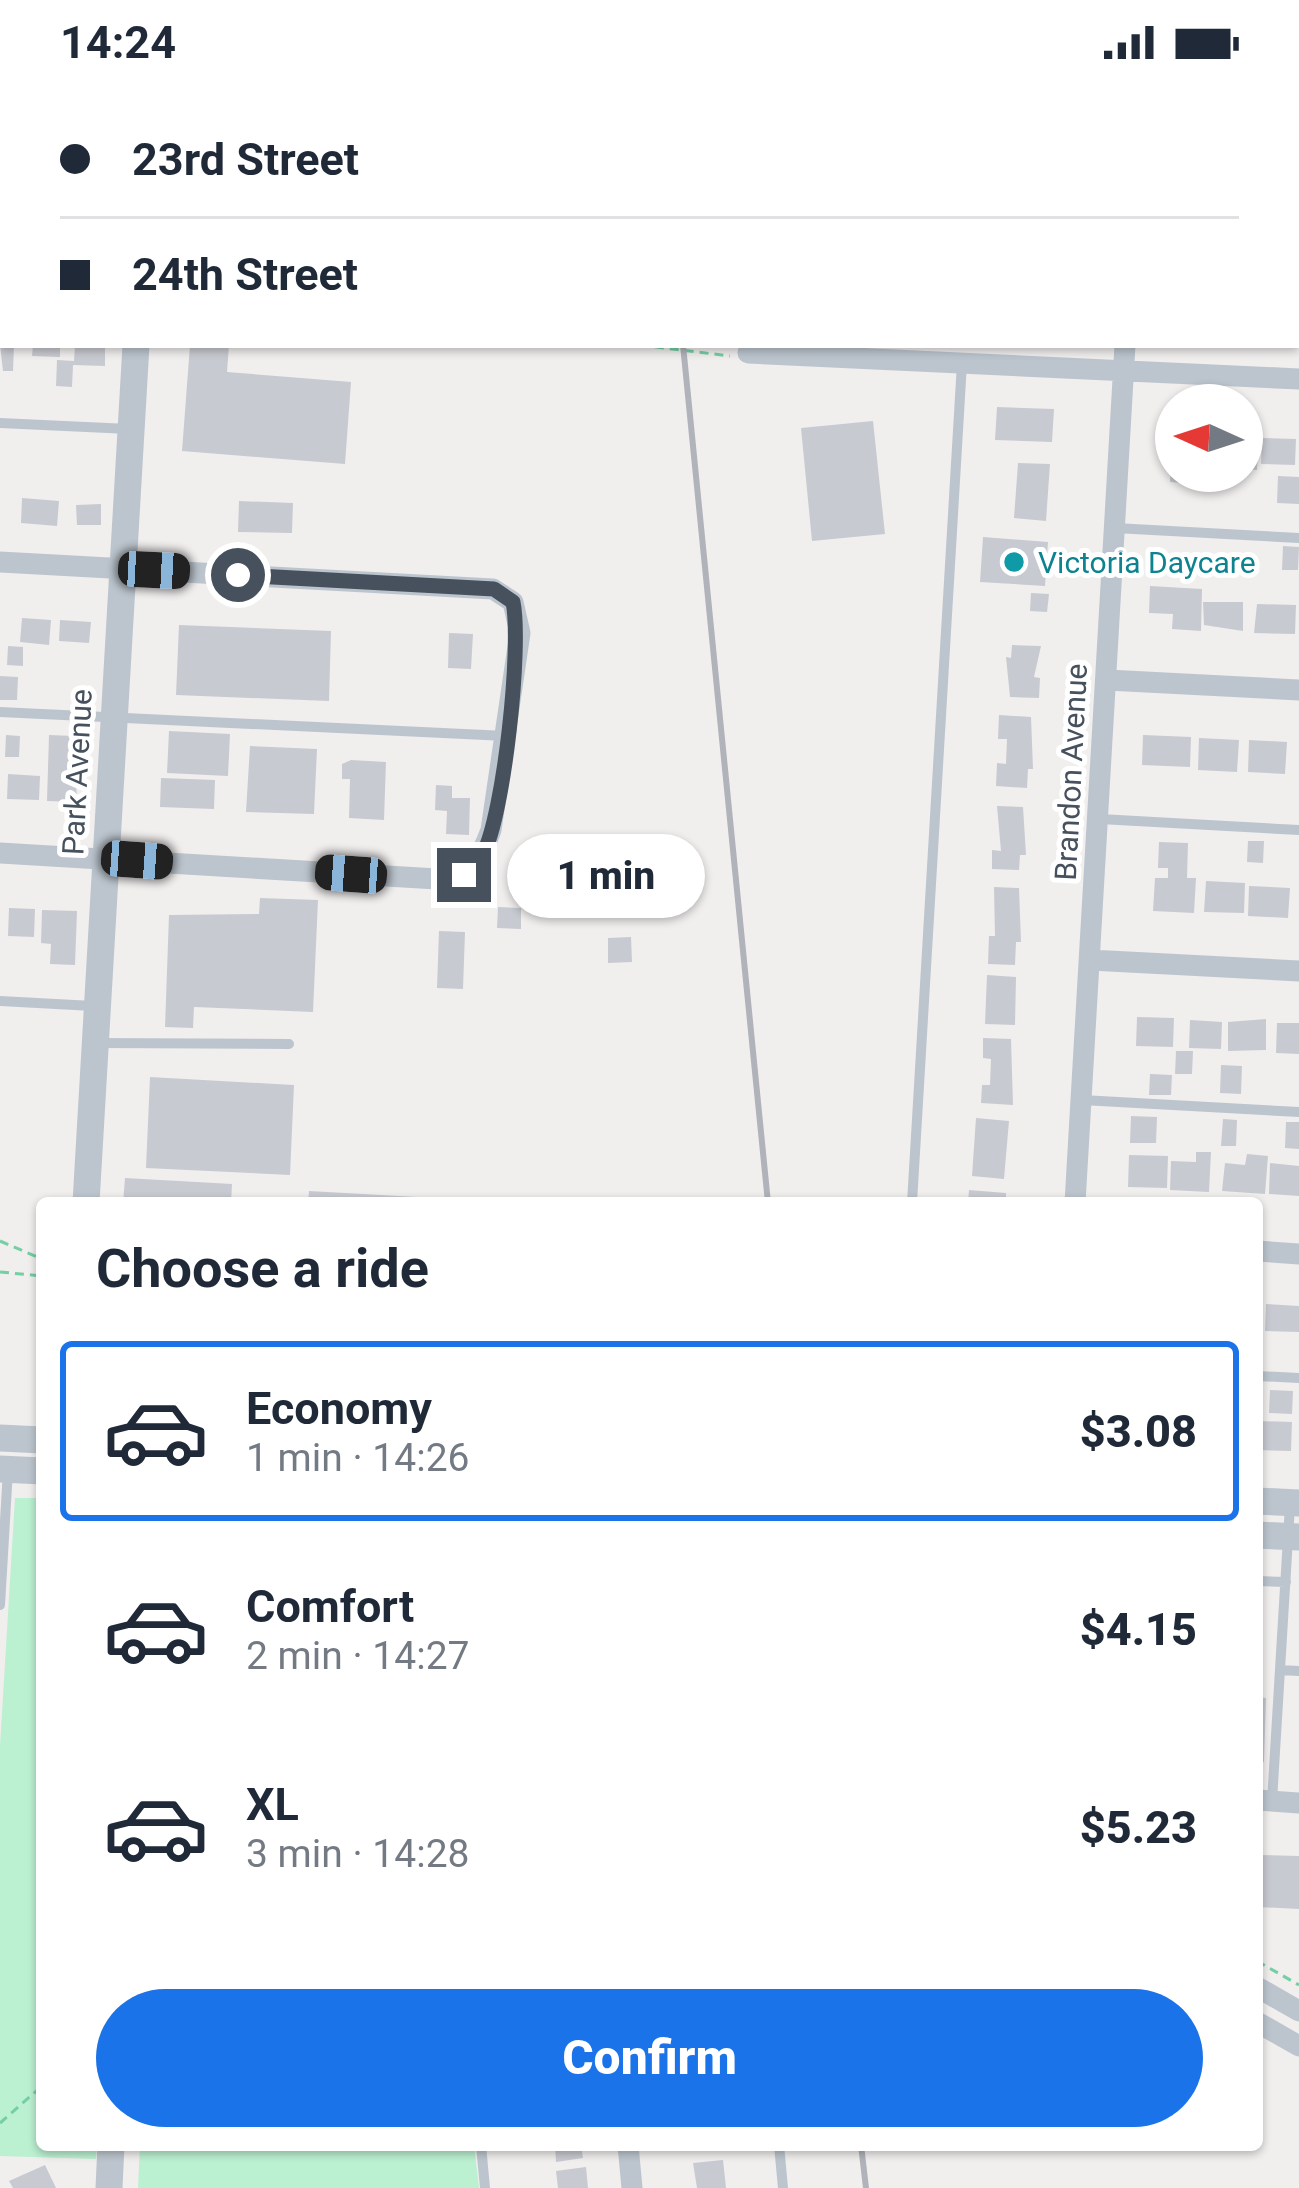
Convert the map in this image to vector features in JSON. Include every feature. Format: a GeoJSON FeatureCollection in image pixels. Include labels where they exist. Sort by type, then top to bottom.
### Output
{"type":"FeatureCollection","features":[{"type":"Feature","properties":{"kind":"street","name":"Park Avenue"},"geometry":{"type":"LineString","coordinates":[[86,1197],[136,348]]}},
{"type":"Feature","properties":{"kind":"street"},"geometry":{"type":"LineString","coordinates":[[756,351],[962,363],[1125,357],[1299,379]]}},
{"type":"Feature","properties":{"kind":"street","name":"Brandon Avenue"},"geometry":{"type":"LineString","coordinates":[[1075,1197],[1125,357]]}},
{"type":"Feature","properties":{"kind":"street"},"geometry":{"type":"LineString","coordinates":[[0,562],[494,589],[513,602],[520,633],[491,830],[482,856],[464,875],[437,879],[0,854]]}},
{"type":"Feature","properties":{"kind":"street"},"geometry":{"type":"LineString","coordinates":[[1107,680],[1299,690]]}},
{"type":"Feature","properties":{"kind":"street"},"geometry":{"type":"LineString","coordinates":[[1090,960],[1299,970]]}},
{"type":"Feature","properties":{"kind":"street"},"geometry":{"type":"LineString","coordinates":[[1263,1251],[1299,1254]]}},
{"type":"Feature","properties":{"kind":"street"},"geometry":{"type":"LineString","coordinates":[[0,1438],[36,1440]]}},
{"type":"Feature","properties":{"kind":"street"},"geometry":{"type":"LineString","coordinates":[[4,1470],[36,1471]]}},
{"type":"Feature","properties":{"kind":"street"},"geometry":{"type":"LineString","coordinates":[[1263,1501],[1295,1503]]}},
{"type":"Feature","properties":{"kind":"street"},"geometry":{"type":"LineString","coordinates":[[1263,1535],[1294,1537]]}},
{"type":"Feature","properties":{"kind":"street"},"geometry":{"type":"LineString","coordinates":[[1265,1800],[1299,1802]]}},
{"type":"Feature","properties":{"kind":"street"},"geometry":{"type":"LineString","coordinates":[[1263,1990],[1299,2011]]}},
{"type":"Feature","properties":{"kind":"street"},"geometry":{"type":"LineString","coordinates":[[1263,2025],[1299,2046]]}},
{"type":"Feature","properties":{"kind":"street"},"geometry":{"type":"LineString","coordinates":[[109,2188],[111,2151]]}},
{"type":"Feature","properties":{"kind":"street"},"geometry":{"type":"LineString","coordinates":[[629,2151],[632,2188]]}},
{"type":"Feature","properties":{"kind":"lane"},"geometry":{"type":"LineString","coordinates":[[912,1197],[962,363]]}},
{"type":"Feature","properties":{"kind":"lane"},"geometry":{"type":"LineString","coordinates":[[0,423],[131,429]]}},
{"type":"Feature","properties":{"kind":"lane"},"geometry":{"type":"LineString","coordinates":[[1115,528],[1299,538]]}},
{"type":"Feature","properties":{"kind":"lane"},"geometry":{"type":"LineString","coordinates":[[0,712],[507,736]]}},
{"type":"Feature","properties":{"kind":"lane"},"geometry":{"type":"LineString","coordinates":[[1100,819],[1299,830]]}},
{"type":"Feature","properties":{"kind":"lane"},"geometry":{"type":"LineString","coordinates":[[0,1001],[97,1006]]}},
{"type":"Feature","properties":{"kind":"lane"},"geometry":{"type":"LineString","coordinates":[[94,1043],[290,1044]]}},
{"type":"Feature","properties":{"kind":"lane"},"geometry":{"type":"LineString","coordinates":[[1082,1100],[1299,1112]]}},
{"type":"Feature","properties":{"kind":"lane"},"geometry":{"type":"LineString","coordinates":[[1263,1376],[1299,1378]]}},
{"type":"Feature","properties":{"kind":"lane"},"geometry":{"type":"LineString","coordinates":[[0,1605],[4,1470]]}},
{"type":"Feature","properties":{"kind":"lane"},"geometry":{"type":"LineString","coordinates":[[1265,1800],[1295,1503]]}},
{"type":"Feature","properties":{"kind":"lane"},"geometry":{"type":"LineString","coordinates":[[1263,1581],[1286,1582]]}},
{"type":"Feature","properties":{"kind":"lane"},"geometry":{"type":"LineString","coordinates":[[1280,1670],[1299,1671]]}},
{"type":"Feature","properties":{"kind":"lane"},"geometry":{"type":"LineString","coordinates":[[482,2151],[485,2188]]}},
{"type":"Feature","properties":{"kind":"lane"},"geometry":{"type":"LineString","coordinates":[[780,2151],[783,2188]]}},
{"type":"Feature","properties":{"kind":"path"},"geometry":{"type":"LineString","coordinates":[[650,348],[756,351]]}},
{"type":"Feature","properties":{"kind":"path"},"geometry":{"type":"LineString","coordinates":[[0,1241],[36,1256]]}},
{"type":"Feature","properties":{"kind":"path"},"geometry":{"type":"LineString","coordinates":[[0,1272],[36,1275]]}},
{"type":"Feature","properties":{"kind":"path"},"geometry":{"type":"LineString","coordinates":[[1263,1964],[1299,1985]]}},
{"type":"Feature","properties":{"kind":"path"},"geometry":{"type":"LineString","coordinates":[[0,2123],[36,2091]]}},
{"type":"Feature","properties":{"kind":"green space"},"geometry":{"type":"Polygon","coordinates":[[[15,1498],[36,1498],[36,2151],[97,2151],[96,2159],[0,2156],[0,1746],[15,1498]]]}},
{"type":"Feature","properties":{"kind":"green space"},"geometry":{"type":"Polygon","coordinates":[[[140,2151],[475,2151],[479,2188],[138,2188],[140,2151]]]}},
{"type":"Feature","properties":{"kind":"building"},"geometry":{"type":"Polygon","coordinates":[[[0,348],[14,348],[13,371],[3,371],[0,348]]]}},
{"type":"Feature","properties":{"kind":"building"},"geometry":{"type":"Polygon","coordinates":[[[33,348],[60,348],[60,357],[32,356],[33,348]]]}},
{"type":"Feature","properties":{"kind":"building"},"geometry":{"type":"Polygon","coordinates":[[[75,348],[105,348],[105,366],[73,365],[72,387],[56,386],[57,360],[74,361],[75,348]]]}},
{"type":"Feature","properties":{"kind":"building"},"geometry":{"type":"Polygon","coordinates":[[[190,348],[229,348],[227,372],[351,382],[345,464],[182,451],[190,348]]]}},
{"type":"Feature","properties":{"kind":"building"},"geometry":{"type":"Polygon","coordinates":[[[997,407],[1054,409],[1052,442],[995,440],[997,407]]]}},
{"type":"Feature","properties":{"kind":"building"},"geometry":{"type":"Polygon","coordinates":[[[873,421],[885,534],[812,541],[801,428],[873,421]]]}},
{"type":"Feature","properties":{"kind":"building"},"geometry":{"type":"Polygon","coordinates":[[[1263,438],[1296,439],[1295,465],[1263,464],[1263,438]]]}},
{"type":"Feature","properties":{"kind":"building"},"geometry":{"type":"Polygon","coordinates":[[[1018,463],[1050,464],[1046,521],[1014,518],[1018,463]]]}},
{"type":"Feature","properties":{"kind":"building"},"geometry":{"type":"Polygon","coordinates":[[[1278,476],[1299,477],[1299,504],[1277,503],[1278,476]]]}},
{"type":"Feature","properties":{"kind":"building"},"geometry":{"type":"Polygon","coordinates":[[[22,498],[59,501],[57,526],[21,523],[22,498]]]}},
{"type":"Feature","properties":{"kind":"building"},"geometry":{"type":"Polygon","coordinates":[[[239,501],[293,503],[292,533],[238,532],[239,501]]]}},
{"type":"Feature","properties":{"kind":"building"},"geometry":{"type":"Polygon","coordinates":[[[101,504],[101,525],[77,525],[76,505],[101,504]]]}},
{"type":"Feature","properties":{"kind":"building","name":"Victoria Daycare"},"geometry":{"type":"Polygon","coordinates":[[[983,537],[1048,542],[1045,586],[980,582],[983,537]]]}},
{"type":"Feature","properties":{"kind":"building"},"geometry":{"type":"Polygon","coordinates":[[[1283,546],[1299,547],[1298,570],[1282,570],[1283,546]]]}},
{"type":"Feature","properties":{"kind":"building"},"geometry":{"type":"Polygon","coordinates":[[[1150,586],[1202,589],[1201,631],[1172,629],[1173,614],[1149,613],[1150,586]]]}},
{"type":"Feature","properties":{"kind":"building"},"geometry":{"type":"Polygon","coordinates":[[[1031,593],[1049,594],[1047,612],[1030,611],[1031,593]]]}},
{"type":"Feature","properties":{"kind":"building"},"geometry":{"type":"Polygon","coordinates":[[[1203,602],[1243,602],[1243,631],[1204,625],[1203,602]]]}},
{"type":"Feature","properties":{"kind":"building"},"geometry":{"type":"Polygon","coordinates":[[[1257,604],[1296,605],[1295,634],[1254,633],[1257,604]]]}},
{"type":"Feature","properties":{"kind":"building"},"geometry":{"type":"Polygon","coordinates":[[[22,618],[51,620],[49,645],[20,642],[22,618]]]}},
{"type":"Feature","properties":{"kind":"building"},"geometry":{"type":"Polygon","coordinates":[[[60,620],[91,622],[89,643],[59,641],[60,620]]]}},
{"type":"Feature","properties":{"kind":"building"},"geometry":{"type":"Polygon","coordinates":[[[179,625],[331,631],[329,701],[176,695],[179,625]]]}},
{"type":"Feature","properties":{"kind":"building"},"geometry":{"type":"Polygon","coordinates":[[[449,633],[473,634],[471,669],[448,668],[449,633]]]}},
{"type":"Feature","properties":{"kind":"building"},"geometry":{"type":"Polygon","coordinates":[[[1012,645],[1041,646],[1034,677],[1040,678],[1039,698],[1010,697],[1006,657],[1011,658],[1012,645]]]}},
{"type":"Feature","properties":{"kind":"building"},"geometry":{"type":"Polygon","coordinates":[[[8,646],[23,647],[23,666],[7,665],[8,646]]]}},
{"type":"Feature","properties":{"kind":"building"},"geometry":{"type":"Polygon","coordinates":[[[0,676],[18,677],[17,700],[0,700],[0,676]]]}},
{"type":"Feature","properties":{"kind":"building"},"geometry":{"type":"Polygon","coordinates":[[[999,715],[1031,717],[1033,769],[1028,769],[1027,788],[996,786],[997,763],[1006,764],[1007,739],[998,739],[999,715]]]}},
{"type":"Feature","properties":{"kind":"building"},"geometry":{"type":"Polygon","coordinates":[[[169,731],[230,734],[228,776],[167,773],[169,731]]]}},
{"type":"Feature","properties":{"kind":"building"},"geometry":{"type":"Polygon","coordinates":[[[6,735],[20,736],[19,757],[5,757],[6,735]]]}},
{"type":"Feature","properties":{"kind":"building"},"geometry":{"type":"Polygon","coordinates":[[[49,735],[74,736],[77,802],[47,801],[49,735]]]}},
{"type":"Feature","properties":{"kind":"building"},"geometry":{"type":"Polygon","coordinates":[[[1143,735],[1191,737],[1190,767],[1142,765],[1143,735]]]}},
{"type":"Feature","properties":{"kind":"building"},"geometry":{"type":"Polygon","coordinates":[[[1199,738],[1239,740],[1237,772],[1198,770],[1199,738]]]}},
{"type":"Feature","properties":{"kind":"building"},"geometry":{"type":"Polygon","coordinates":[[[1249,740],[1287,742],[1285,774],[1248,772],[1249,740]]]}},
{"type":"Feature","properties":{"kind":"building"},"geometry":{"type":"Polygon","coordinates":[[[250,746],[317,749],[314,814],[246,812],[250,746]]]}},
{"type":"Feature","properties":{"kind":"building"},"geometry":{"type":"Polygon","coordinates":[[[386,762],[384,820],[349,818],[350,779],[342,779],[342,764],[386,762]]]}},
{"type":"Feature","properties":{"kind":"building"},"geometry":{"type":"Polygon","coordinates":[[[8,774],[40,776],[39,800],[7,799],[8,774]]]}},
{"type":"Feature","properties":{"kind":"building"},"geometry":{"type":"Polygon","coordinates":[[[161,778],[215,780],[214,809],[160,807],[161,778]]]}},
{"type":"Feature","properties":{"kind":"building"},"geometry":{"type":"Polygon","coordinates":[[[436,785],[452,786],[452,798],[470,798],[469,835],[446,834],[447,811],[435,810],[436,785]]]}},
{"type":"Feature","properties":{"kind":"building"},"geometry":{"type":"Polygon","coordinates":[[[997,806],[1023,807],[1026,855],[1020,855],[1019,870],[992,869],[992,850],[1001,851],[997,806]]]}},
{"type":"Feature","properties":{"kind":"building"},"geometry":{"type":"Polygon","coordinates":[[[1248,841],[1264,841],[1263,863],[1247,862],[1248,841]]]}},
{"type":"Feature","properties":{"kind":"building"},"geometry":{"type":"Polygon","coordinates":[[[1159,842],[1188,843],[1187,878],[1196,878],[1194,913],[1153,911],[1155,878],[1168,878],[1168,868],[1158,868],[1159,842]]]}},
{"type":"Feature","properties":{"kind":"building"},"geometry":{"type":"Polygon","coordinates":[[[1206,881],[1245,883],[1244,913],[1204,912],[1206,881]]]}},
{"type":"Feature","properties":{"kind":"building"},"geometry":{"type":"Polygon","coordinates":[[[1249,886],[1290,888],[1288,918],[1248,916],[1249,886]]]}},
{"type":"Feature","properties":{"kind":"building"},"geometry":{"type":"Polygon","coordinates":[[[994,887],[1019,888],[1021,942],[1016,942],[1015,965],[988,964],[989,936],[995,936],[994,887]]]}},
{"type":"Feature","properties":{"kind":"building"},"geometry":{"type":"Polygon","coordinates":[[[260,898],[318,900],[313,1012],[194,1007],[193,1028],[165,1027],[169,915],[259,914],[260,898]]]}},
{"type":"Feature","properties":{"kind":"building"},"geometry":{"type":"Polygon","coordinates":[[[498,907],[521,908],[521,929],[497,928],[498,907]]]}},
{"type":"Feature","properties":{"kind":"building"},"geometry":{"type":"Polygon","coordinates":[[[9,908],[35,909],[34,937],[8,936],[9,908]]]}},
{"type":"Feature","properties":{"kind":"building"},"geometry":{"type":"Polygon","coordinates":[[[42,910],[77,911],[75,965],[50,964],[51,944],[41,943],[42,910]]]}},
{"type":"Feature","properties":{"kind":"building"},"geometry":{"type":"Polygon","coordinates":[[[439,931],[465,932],[463,989],[437,988],[439,931]]]}},
{"type":"Feature","properties":{"kind":"building"},"geometry":{"type":"Polygon","coordinates":[[[631,937],[632,962],[608,963],[608,938],[631,937]]]}},
{"type":"Feature","properties":{"kind":"building"},"geometry":{"type":"Polygon","coordinates":[[[987,975],[1016,977],[1015,1025],[985,1024],[987,975]]]}},
{"type":"Feature","properties":{"kind":"building"},"geometry":{"type":"Polygon","coordinates":[[[1137,1017],[1174,1018],[1173,1047],[1136,1046],[1137,1017]]]}},
{"type":"Feature","properties":{"kind":"building"},"geometry":{"type":"Polygon","coordinates":[[[1266,1019],[1266,1050],[1228,1051],[1228,1022],[1266,1019]]]}},
{"type":"Feature","properties":{"kind":"building"},"geometry":{"type":"Polygon","coordinates":[[[1190,1020],[1222,1022],[1221,1049],[1189,1048],[1190,1020]]]}},
{"type":"Feature","properties":{"kind":"building"},"geometry":{"type":"Polygon","coordinates":[[[1277,1023],[1299,1023],[1299,1054],[1276,1053],[1277,1023]]]}},
{"type":"Feature","properties":{"kind":"building"},"geometry":{"type":"Polygon","coordinates":[[[983,1038],[1011,1039],[1013,1105],[981,1103],[982,1085],[990,1085],[991,1059],[983,1058],[983,1038]]]}},
{"type":"Feature","properties":{"kind":"building"},"geometry":{"type":"Polygon","coordinates":[[[1176,1051],[1193,1051],[1192,1074],[1175,1074],[1176,1051]]]}},
{"type":"Feature","properties":{"kind":"building"},"geometry":{"type":"Polygon","coordinates":[[[1221,1065],[1242,1066],[1241,1094],[1220,1093],[1221,1065]]]}},
{"type":"Feature","properties":{"kind":"building"},"geometry":{"type":"Polygon","coordinates":[[[1150,1074],[1172,1075],[1171,1095],[1149,1095],[1150,1074]]]}},
{"type":"Feature","properties":{"kind":"building"},"geometry":{"type":"Polygon","coordinates":[[[150,1077],[294,1085],[290,1175],[146,1168],[150,1077]]]}},
{"type":"Feature","properties":{"kind":"building"},"geometry":{"type":"Polygon","coordinates":[[[1131,1116],[1157,1117],[1156,1143],[1130,1143],[1131,1116]]]}},
{"type":"Feature","properties":{"kind":"building"},"geometry":{"type":"Polygon","coordinates":[[[976,1118],[1009,1121],[1004,1179],[972,1176],[976,1118]]]}},
{"type":"Feature","properties":{"kind":"building"},"geometry":{"type":"Polygon","coordinates":[[[1223,1119],[1237,1120],[1236,1146],[1221,1146],[1223,1119]]]}},
{"type":"Feature","properties":{"kind":"building"},"geometry":{"type":"Polygon","coordinates":[[[1286,1122],[1299,1122],[1299,1149],[1285,1148],[1286,1122]]]}},
{"type":"Feature","properties":{"kind":"building"},"geometry":{"type":"Polygon","coordinates":[[[1196,1152],[1211,1152],[1209,1192],[1170,1190],[1171,1161],[1196,1162],[1196,1152]]]}},
{"type":"Feature","properties":{"kind":"building"},"geometry":{"type":"Polygon","coordinates":[[[1247,1154],[1268,1156],[1265,1194],[1222,1191],[1225,1163],[1245,1165],[1247,1154]]]}},
{"type":"Feature","properties":{"kind":"building"},"geometry":{"type":"Polygon","coordinates":[[[1129,1155],[1168,1156],[1167,1188],[1128,1187],[1129,1155]]]}},
{"type":"Feature","properties":{"kind":"building"},"geometry":{"type":"Polygon","coordinates":[[[1270,1163],[1299,1166],[1299,1196],[1269,1194],[1270,1163]]]}},
{"type":"Feature","properties":{"kind":"building"},"geometry":{"type":"Polygon","coordinates":[[[125,1178],[232,1184],[231,1197],[123,1197],[125,1178]]]}},
{"type":"Feature","properties":{"kind":"building"},"geometry":{"type":"Polygon","coordinates":[[[969,1190],[1006,1193],[1006,1197],[968,1197],[969,1190]]]}},
{"type":"Feature","properties":{"kind":"building"},"geometry":{"type":"Polygon","coordinates":[[[309,1191],[417,1197],[308,1197],[309,1191]]]}},
{"type":"Feature","properties":{"kind":"building"},"geometry":{"type":"Polygon","coordinates":[[[1266,1304],[1299,1306],[1299,1332],[1265,1331],[1266,1304]]]}},
{"type":"Feature","properties":{"kind":"building"},"geometry":{"type":"Polygon","coordinates":[[[1270,1390],[1293,1391],[1292,1414],[1269,1413],[1270,1390]]]}},
{"type":"Feature","properties":{"kind":"building"},"geometry":{"type":"Polygon","coordinates":[[[1263,1421],[1292,1422],[1291,1451],[1263,1450],[1263,1421]]]}},
{"type":"Feature","properties":{"kind":"building"},"geometry":{"type":"Polygon","coordinates":[[[1263,1698],[1266,1698],[1263,1762],[1263,1698]]]}},
{"type":"Feature","properties":{"kind":"building"},"geometry":{"type":"Polygon","coordinates":[[[1263,1855],[1299,1856],[1299,1909],[1263,1907],[1263,1855]]]}},
{"type":"Feature","properties":{"kind":"building"},"geometry":{"type":"Polygon","coordinates":[[[555,2151],[582,2151],[583,2158],[556,2162],[555,2151]]]}},
{"type":"Feature","properties":{"kind":"building"},"geometry":{"type":"Polygon","coordinates":[[[723,2160],[726,2188],[697,2188],[693,2163],[723,2160]]]}},
{"type":"Feature","properties":{"kind":"building"},"geometry":{"type":"Polygon","coordinates":[[[45,2165],[56,2188],[13,2188],[9,2181],[45,2165]]]}},
{"type":"Feature","properties":{"kind":"building"},"geometry":{"type":"Polygon","coordinates":[[[586,2167],[588,2188],[558,2188],[556,2171],[586,2167]]]}},
{"type":"Feature","properties":{"kind":"railway"},"geometry":{"type":"LineString","coordinates":[[683,348],[767,1197]]}},
{"type":"Feature","properties":{"kind":"railway"},"geometry":{"type":"LineString","coordinates":[[862,2151],[866,2188]]}},
{"type":"Feature","properties":{"kind":"place","name":"Victoria Daycare"},"geometry":{"type":"Point","coordinates":[1014,562]}},
{"type":"Feature","properties":{"kind":"route"},"geometry":{"type":"LineString","coordinates":[[238,575],[494,589],[513,602],[520,633],[516,682],[491,830],[482,856],[464,875]]}}]}
